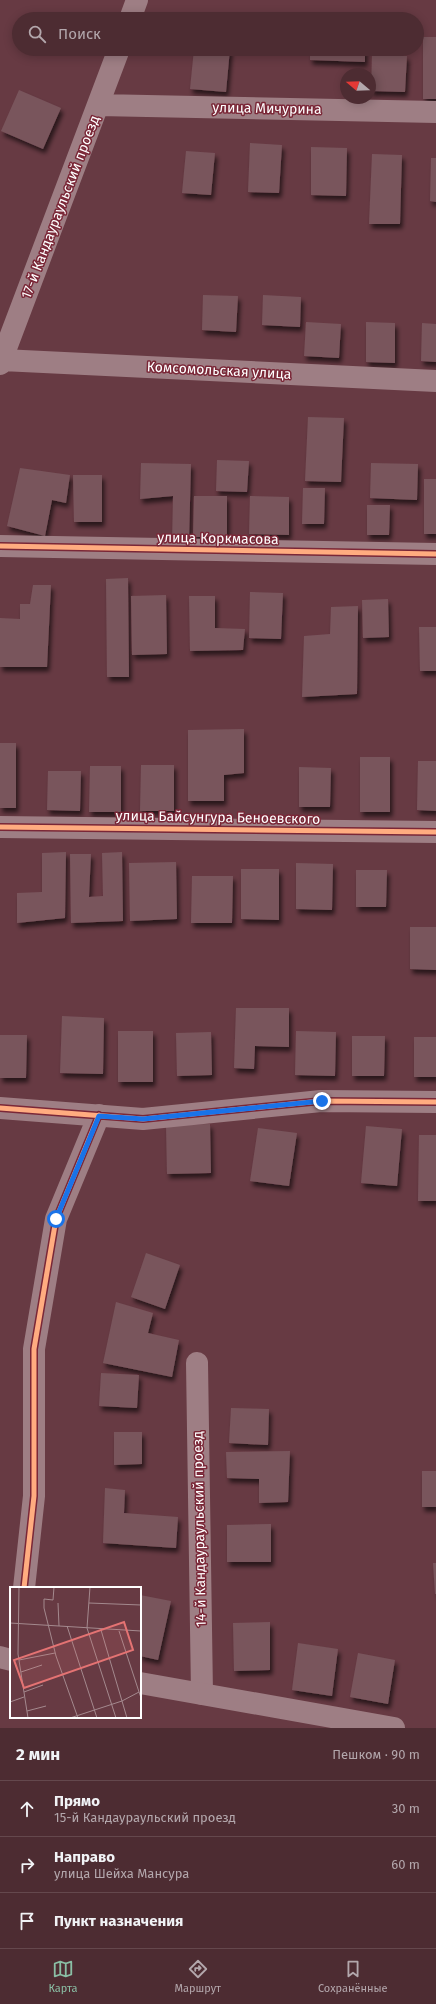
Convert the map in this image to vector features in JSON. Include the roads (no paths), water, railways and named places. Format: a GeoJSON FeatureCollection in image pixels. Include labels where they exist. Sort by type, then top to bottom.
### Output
{"type":"FeatureCollection","features":[{"type":"Feature","properties":{"kind":"street"},"geometry":{"type":"LineString","coordinates":[[133,12],[137,0]]}},
{"type":"Feature","properties":{"kind":"street","name":"17-й Кандаураульский проезд"},"geometry":{"type":"LineString","coordinates":[[1,362],[116,56]]}},
{"type":"Feature","properties":{"kind":"street","name":"улица Мичурина"},"geometry":{"type":"LineString","coordinates":[[99,105],[436,112]]}},
{"type":"Feature","properties":{"kind":"street","name":"Комсомольская улица"},"geometry":{"type":"LineString","coordinates":[[1,362],[436,381]]}},
{"type":"Feature","properties":{"kind":"street","name":"улица Коркмасова"},"geometry":{"type":"LineString","coordinates":[[0,546],[436,554]]}},
{"type":"Feature","properties":{"kind":"street","name":"улица Байсунгура Беноевского"},"geometry":{"type":"LineString","coordinates":[[0,827],[436,832]]}},
{"type":"Feature","properties":{"kind":"street"},"geometry":{"type":"LineString","coordinates":[[0,1108],[143,1119],[322,1101],[436,1102]]}},
{"type":"Feature","properties":{"kind":"street"},"geometry":{"type":"LineString","coordinates":[[24,1587],[34,1496],[34,1349],[56,1219],[99,1116]]}},
{"type":"Feature","properties":{"kind":"street","name":"14-й Кандаураульский проезд"},"geometry":{"type":"LineString","coordinates":[[197,1363],[202,1694]]}},
{"type":"Feature","properties":{"kind":"street"},"geometry":{"type":"LineString","coordinates":[[0,1657],[10,1660]]}},
{"type":"Feature","properties":{"kind":"street"},"geometry":{"type":"LineString","coordinates":[[141,1683],[394,1728]]}}]}
